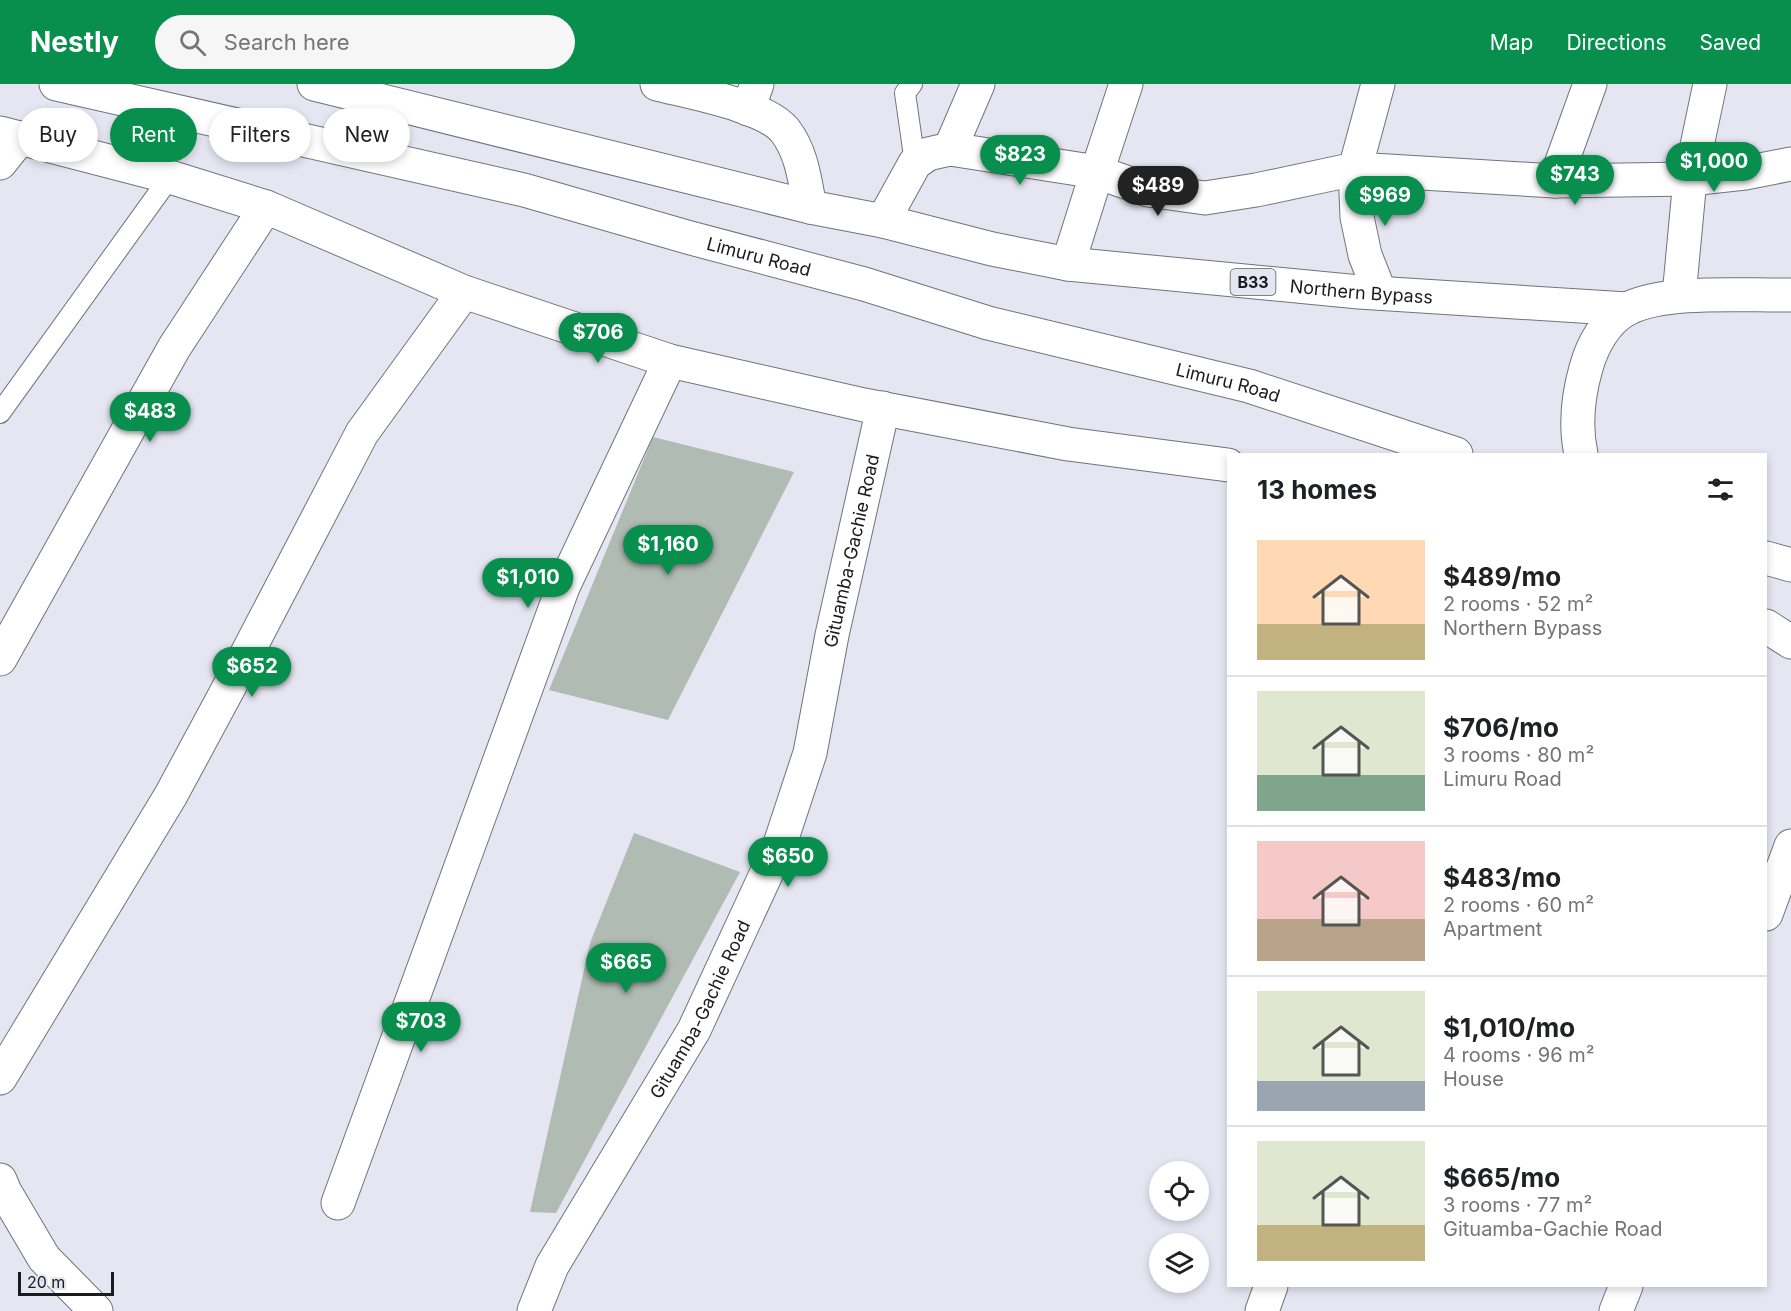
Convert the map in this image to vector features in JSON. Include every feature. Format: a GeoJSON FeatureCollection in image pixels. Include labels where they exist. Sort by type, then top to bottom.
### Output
{"type":"FeatureCollection","features":[{"type":"Feature","properties":{"kind":"main road","name":"Limuru Road"},"geometry":{"type":"LineString","coordinates":[[56,84],[524,190],[687,237],[864,284],[988,323],[1248,386],[1453,453]]}},
{"type":"Feature","properties":{"kind":"main road","name":"B33"},"geometry":{"type":"LineString","coordinates":[[314,84],[810,207],[883,221]]}},
{"type":"Feature","properties":{"kind":"main road"},"geometry":{"type":"LineString","coordinates":[[657,84],[726,101],[753,96],[766,115],[786,130],[801,162],[810,207]]}},
{"type":"Feature","properties":{"kind":"main road"},"geometry":{"type":"LineString","coordinates":[[950,149],[978,84]]}},
{"type":"Feature","properties":{"kind":"main road"},"geometry":{"type":"LineString","coordinates":[[1068,264],[1125,84]]}},
{"type":"Feature","properties":{"kind":"main road"},"geometry":{"type":"LineString","coordinates":[[1378,84],[1355,169],[1357,217],[1365,255],[1380,293]]}},
{"type":"Feature","properties":{"kind":"main road"},"geometry":{"type":"LineString","coordinates":[[1555,181],[1590,84]]}},
{"type":"Feature","properties":{"kind":"main road"},"geometry":{"type":"LineString","coordinates":[[1679,296],[1690,179],[1710,84]]}},
{"type":"Feature","properties":{"kind":"main road"},"geometry":{"type":"LineString","coordinates":[[7,144],[170,177],[266,207],[464,292],[670,361],[883,408],[1068,444],[1227,465]]}},
{"type":"Feature","properties":{"kind":"main road"},"geometry":{"type":"LineString","coordinates":[[883,221],[915,164],[928,154],[950,149],[1097,172],[1148,190],[1205,198],[1256,190],[1355,169],[1555,181],[1690,179],[1745,173],[1791,164]]}},
{"type":"Feature","properties":{"kind":"main road"},"geometry":{"type":"LineString","coordinates":[[0,659],[174,348],[266,207]]}},
{"type":"Feature","properties":{"kind":"main road","name":"Northern Bypass"},"geometry":{"type":"LineString","coordinates":[[883,221],[992,249],[1068,264],[1380,293],[1627,309]]}},
{"type":"Feature","properties":{"kind":"main road"},"geometry":{"type":"LineString","coordinates":[[0,1078],[171,795],[362,433],[464,292]]}},
{"type":"Feature","properties":{"kind":"main road","name":"Northern Bypass"},"geometry":{"type":"LineString","coordinates":[[1581,453],[1577,425],[1580,393],[1591,350],[1611,321],[1627,309],[1650,301],[1679,296],[1791,295]]}},
{"type":"Feature","properties":{"kind":"main road"},"geometry":{"type":"LineString","coordinates":[[338,1203],[563,587],[670,361]]}},
{"type":"Feature","properties":{"kind":"main road","name":"Gituamba-Gachie Road"},"geometry":{"type":"LineString","coordinates":[[534,1311],[552,1266],[694,1030],[780,844],[810,753],[832,635],[883,408]]}},
{"type":"Feature","properties":{"kind":"main road"},"geometry":{"type":"LineString","coordinates":[[1767,558],[1791,565]]}},
{"type":"Feature","properties":{"kind":"main road"},"geometry":{"type":"LineString","coordinates":[[1767,627],[1791,642]]}},
{"type":"Feature","properties":{"kind":"main road"},"geometry":{"type":"LineString","coordinates":[[1767,911],[1791,846]]}},
{"type":"Feature","properties":{"kind":"main road"},"geometry":{"type":"LineString","coordinates":[[0,1180],[45,1258],[96,1311]]}},
{"type":"Feature","properties":{"kind":"main road"},"geometry":{"type":"LineString","coordinates":[[1262,1311],[1271,1287]]}},
{"type":"Feature","properties":{"kind":"main road"},"geometry":{"type":"LineString","coordinates":[[1616,1311],[1626,1287]]}},
{"type":"Feature","properties":{"kind":"lane"},"geometry":{"type":"LineString","coordinates":[[912,84],[905,93],[915,164]]}},
{"type":"Feature","properties":{"kind":"lane"},"geometry":{"type":"LineString","coordinates":[[0,413],[170,177]]}},
{"type":"Feature","properties":{"kind":"building"},"geometry":{"type":"Polygon","coordinates":[[[653,437],[794,472],[668,720],[549,690],[653,437]]]}},
{"type":"Feature","properties":{"kind":"building"},"geometry":{"type":"Polygon","coordinates":[[[634,833],[740,872],[556,1213],[530,1212],[590,943],[634,833]]]}}]}
